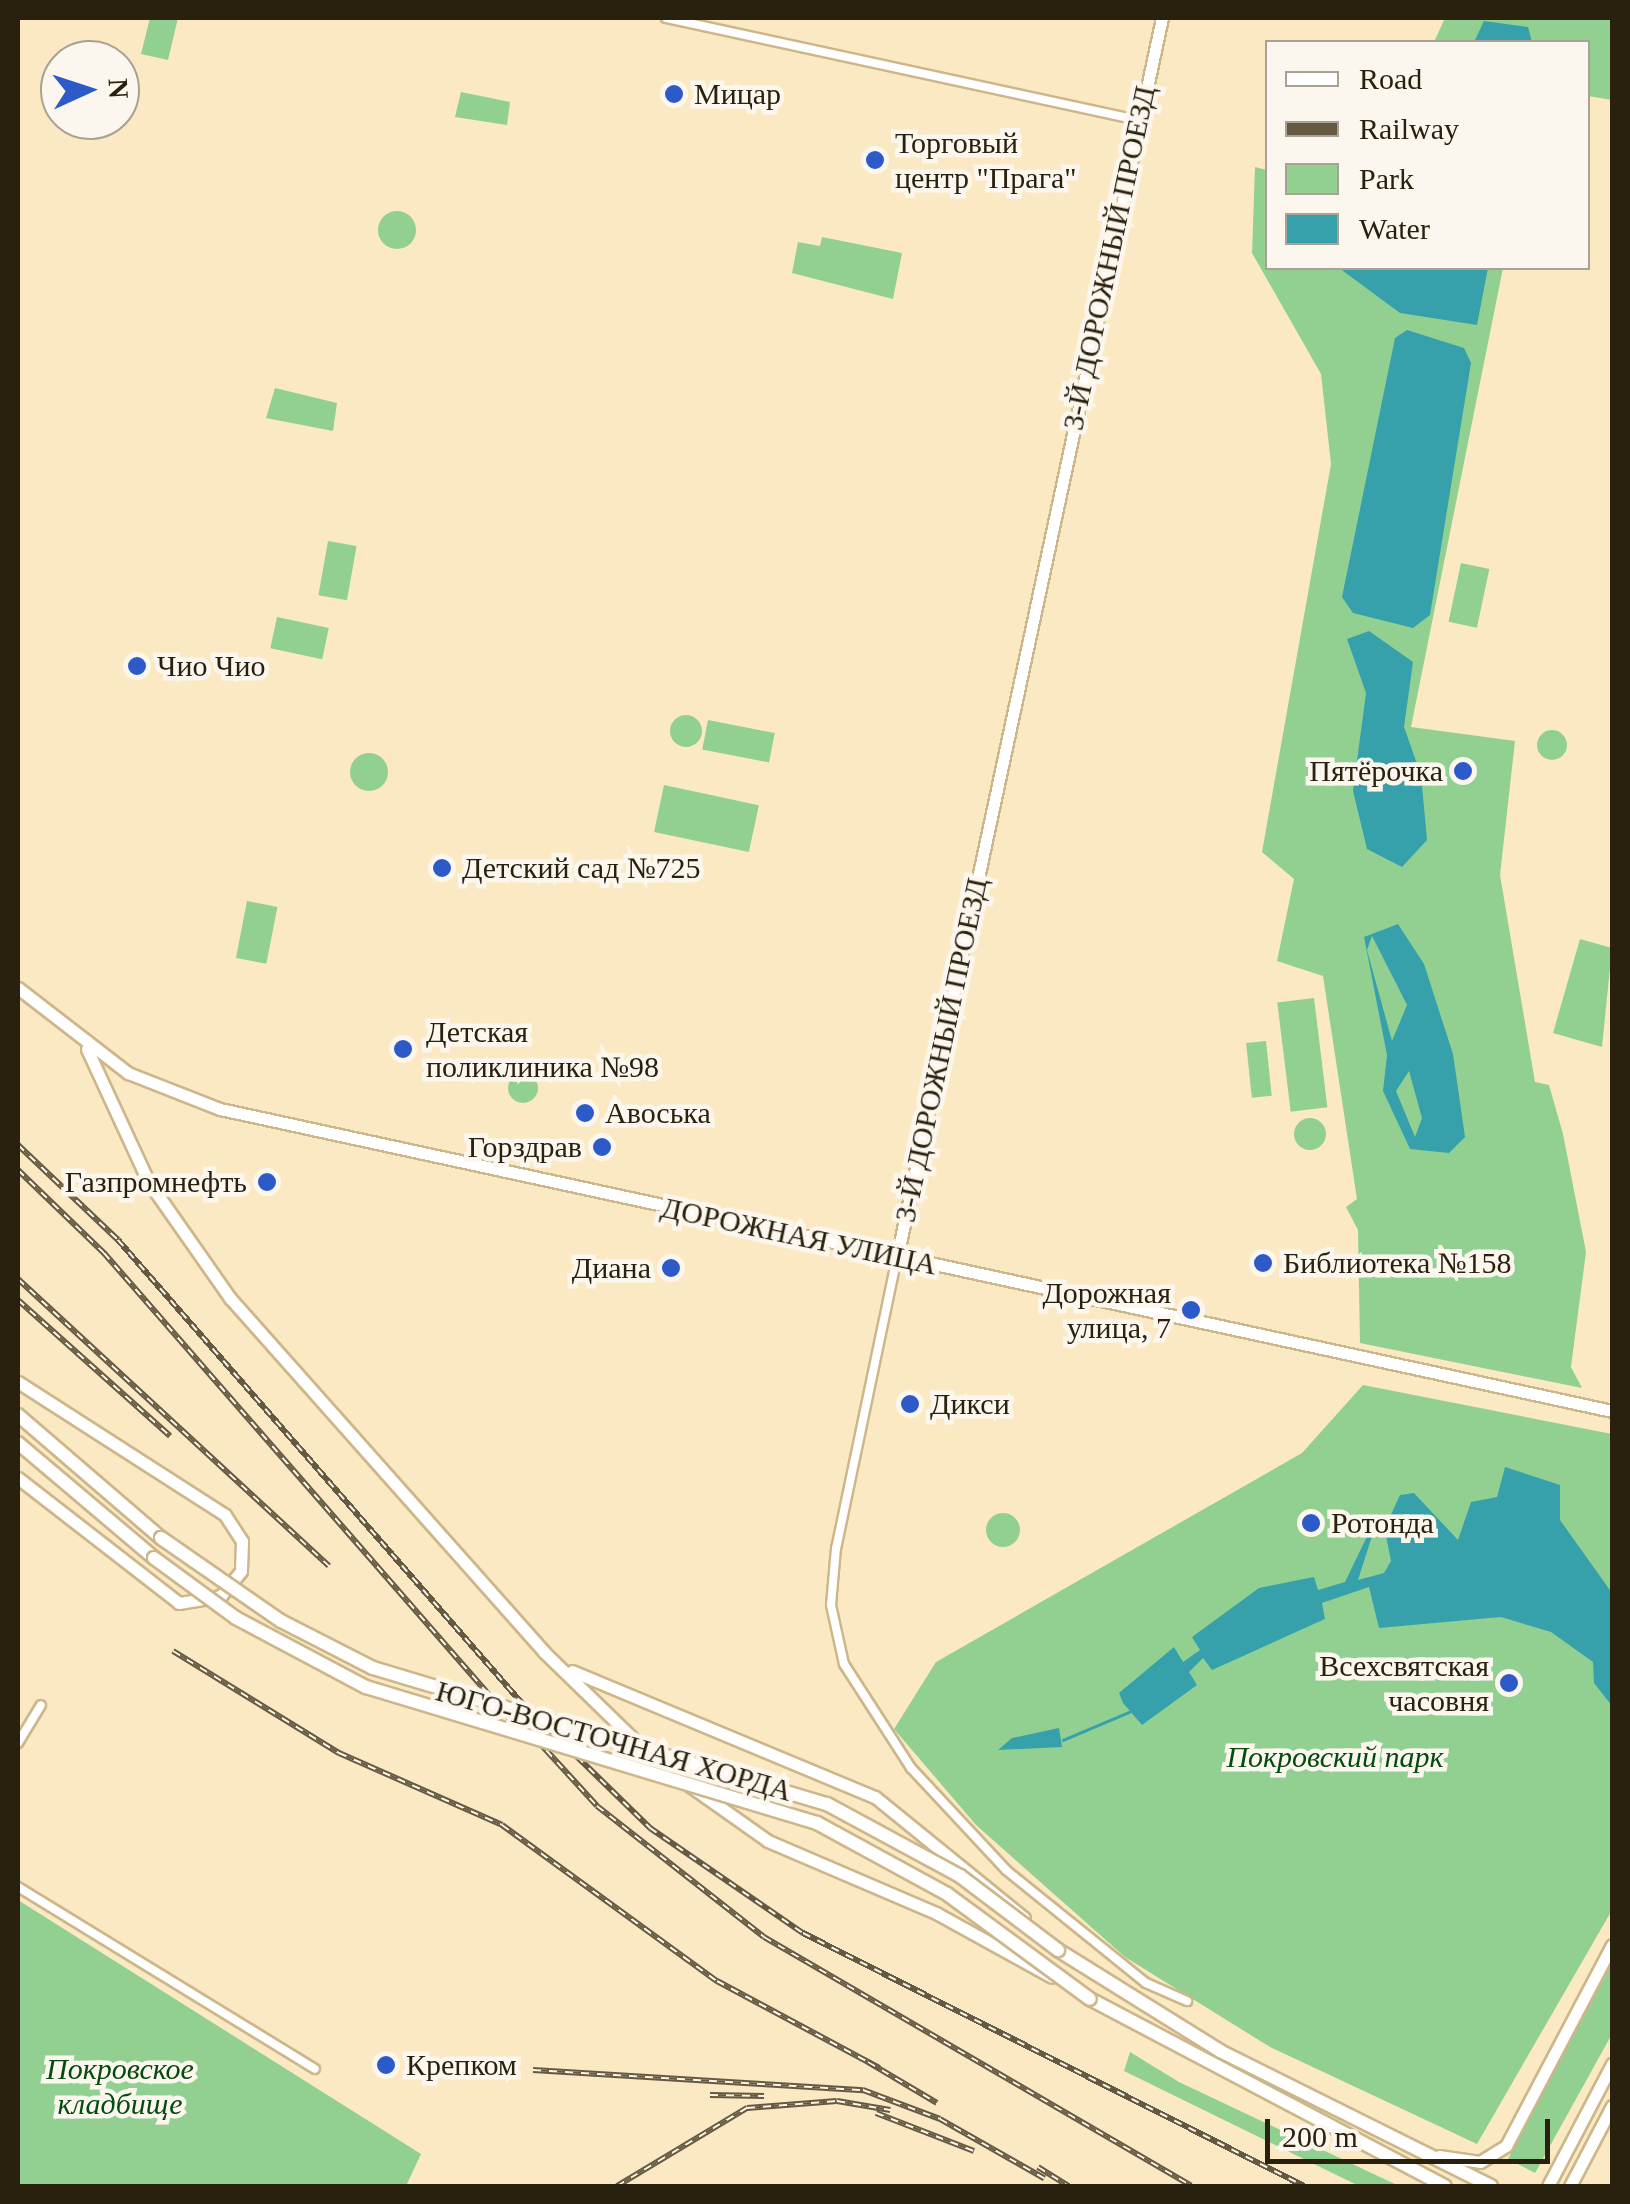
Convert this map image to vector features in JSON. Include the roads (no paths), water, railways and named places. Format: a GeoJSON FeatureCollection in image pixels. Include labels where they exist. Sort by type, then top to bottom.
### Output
{"type":"FeatureCollection","features":[{"type":"Feature","properties":{"kind":"main road","name":"3-Й ДОРОЖНЫЙ ПРОЕЗД"},"geometry":{"type":"LineString","coordinates":[[898,1257],[1162,18]]}},
{"type":"Feature","properties":{"kind":"main road","name":"ДОРОЖНАЯ УЛИЦА"},"geometry":{"type":"LineString","coordinates":[[18,988],[128,1073],[220,1108],[1612,1411]]}},
{"type":"Feature","properties":{"kind":"main road"},"geometry":{"type":"LineString","coordinates":[[78,1037],[148,1181],[230,1298],[544,1652],[659,1764],[768,1841],[936,1914],[1090,1999]]}},
{"type":"Feature","properties":{"kind":"main road"},"geometry":{"type":"LineString","coordinates":[[108,1060],[109,1094]]}},
{"type":"Feature","properties":{"kind":"main road"},"geometry":{"type":"LineString","coordinates":[[109,1094],[118,1074],[128,1073]]}},
{"type":"Feature","properties":{"kind":"main road"},"geometry":{"type":"LineString","coordinates":[[18,1382],[225,1515],[242,1542],[241,1571],[212,1600],[179,1604],[18,1478]]}},
{"type":"Feature","properties":{"kind":"main road","name":"ЮГО-ВОСТОЧНАЯ ХОРДА"},"geometry":{"type":"LineString","coordinates":[[18,1415],[160,1538],[281,1621],[373,1668],[827,1804],[960,1876],[1058,1950],[1160,2016],[1492,2186]]}},
{"type":"Feature","properties":{"kind":"main road","name":"ЮГО-ВОСТОЧНАЯ ХОРДА"},"geometry":{"type":"LineString","coordinates":[[18,1443],[154,1558],[236,1618],[366,1687],[817,1824],[947,1894],[1090,1999],[1148,2036],[1445,2186]]}},
{"type":"Feature","properties":{"kind":"main road"},"geometry":{"type":"LineString","coordinates":[[544,1652],[625,1699],[875,1796],[1058,1950]]}},
{"type":"Feature","properties":{"kind":"main road"},"geometry":{"type":"LineString","coordinates":[[1413,2148],[1470,2163],[1498,2154],[1612,1945]]}},
{"type":"Feature","properties":{"kind":"main road"},"geometry":{"type":"LineString","coordinates":[[1548,2186],[1612,2064]]}},
{"type":"Feature","properties":{"kind":"main road"},"geometry":{"type":"LineString","coordinates":[[1570,2186],[1612,2106]]}},
{"type":"Feature","properties":{"kind":"street"},"geometry":{"type":"LineString","coordinates":[[666,18],[1138,120]]}},
{"type":"Feature","properties":{"kind":"street","name":"3-Й ДОРОЖНЫЙ ПРОЕЗД"},"geometry":{"type":"LineString","coordinates":[[898,1257],[836,1548],[832,1605],[844,1664],[901,1755],[1006,1870],[1146,1983],[1187,2001]]}},
{"type":"Feature","properties":{"kind":"street"},"geometry":{"type":"LineString","coordinates":[[18,1743],[40,1705]]}},
{"type":"Feature","properties":{"kind":"street"},"geometry":{"type":"LineString","coordinates":[[18,1887],[316,2069]]}},
{"type":"Feature","properties":{"kind":"water"},"geometry":{"type":"Polygon","coordinates":[[[1484,21],[1528,27],[1531,40],[1475,40],[1484,21]]]}},
{"type":"Feature","properties":{"kind":"water"},"geometry":{"type":"Polygon","coordinates":[[[1342,270],[1488,270],[1477,325],[1400,313],[1342,270]]]}},
{"type":"Feature","properties":{"kind":"water"},"geometry":{"type":"Polygon","coordinates":[[[1407,330],[1464,348],[1471,363],[1430,615],[1413,628],[1353,613],[1342,597],[1395,338],[1407,330]]]}},
{"type":"Feature","properties":{"kind":"water"},"geometry":{"type":"Polygon","coordinates":[[[1369,631],[1413,662],[1404,727],[1421,775],[1427,840],[1402,867],[1367,849],[1353,791],[1366,693],[1347,639],[1369,631]]]}},
{"type":"Feature","properties":{"kind":"water"},"geometry":{"type":"Polygon","coordinates":[[[1398,924],[1424,964],[1453,1054],[1465,1137],[1449,1153],[1410,1149],[1383,1091],[1387,1055],[1364,937],[1398,924]],[[1372,936],[1367,950],[1392,1041],[1407,1005],[1372,936]],[[1409,1071],[1396,1091],[1415,1137],[1422,1118],[1409,1071]]]}},
{"type":"Feature","properties":{"kind":"water"},"geometry":{"type":"Polygon","coordinates":[[[1505,1467],[1560,1485],[1560,1520],[1612,1593],[1612,1706],[1594,1683],[1593,1662],[1551,1632],[1501,1617],[1379,1628],[1369,1587],[1322,1603],[1325,1619],[1212,1670],[1203,1658],[1189,1672],[1197,1685],[1142,1725],[1123,1703],[1119,1693],[1174,1647],[1183,1662],[1200,1650],[1192,1637],[1259,1588],[1314,1577],[1318,1590],[1345,1582],[1373,1524],[1388,1521],[1400,1495],[1414,1493],[1458,1540],[1471,1502],[1497,1497],[1505,1467]],[[1385,1531],[1372,1536],[1358,1580],[1384,1573],[1391,1561],[1385,1531]]]}},
{"type":"Feature","properties":{"kind":"water"},"geometry":{"type":"Polygon","coordinates":[[[1059,1728],[1062,1747],[998,1750],[1012,1738],[1059,1728]]]}},
{"type":"Feature","properties":{"kind":"waterway"},"geometry":{"type":"LineString","coordinates":[[1063,1740],[1129,1712]]}},
{"type":"Feature","properties":{"kind":"railway"},"geometry":{"type":"LineString","coordinates":[[18,1145],[118,1240],[520,1701],[650,1828],[803,1933],[1304,2186]]}},
{"type":"Feature","properties":{"kind":"railway"},"geometry":{"type":"LineString","coordinates":[[18,1170],[104,1253],[518,1728]]}},
{"type":"Feature","properties":{"kind":"railway"},"geometry":{"type":"LineString","coordinates":[[18,1279],[329,1566]]}},
{"type":"Feature","properties":{"kind":"railway"},"geometry":{"type":"LineString","coordinates":[[18,1300],[170,1436]]}},
{"type":"Feature","properties":{"kind":"railway"},"geometry":{"type":"LineString","coordinates":[[173,1651],[339,1753],[502,1825],[717,1981],[879,2068]]}},
{"type":"Feature","properties":{"kind":"railway"},"geometry":{"type":"LineString","coordinates":[[514,1715],[597,1806],[764,1937],[1191,2186]]}},
{"type":"Feature","properties":{"kind":"railway"},"geometry":{"type":"LineString","coordinates":[[868,2062],[937,2103]]}},
{"type":"Feature","properties":{"kind":"railway"},"geometry":{"type":"LineString","coordinates":[[533,2070],[863,2090],[940,2119],[1044,2178]]}},
{"type":"Feature","properties":{"kind":"railway"},"geometry":{"type":"LineString","coordinates":[[710,2095],[764,2096]]}},
{"type":"Feature","properties":{"kind":"railway"},"geometry":{"type":"LineString","coordinates":[[617,2186],[747,2108],[837,2101],[890,2110]]}},
{"type":"Feature","properties":{"kind":"railway"},"geometry":{"type":"LineString","coordinates":[[876,2113],[974,2151]]}},
{"type":"Feature","properties":{"kind":"railway"},"geometry":{"type":"LineString","coordinates":[[1038,2167],[1068,2186]]}},
{"type":"Feature","properties":{"kind":"place","name":"Мицар"},"geometry":{"type":"Point","coordinates":[674,94]}},
{"type":"Feature","properties":{"kind":"place","name":"Торговый центр \"Прага\""},"geometry":{"type":"Point","coordinates":[875,160]}},
{"type":"Feature","properties":{"kind":"place","name":"Чио Чио"},"geometry":{"type":"Point","coordinates":[137,666]}},
{"type":"Feature","properties":{"kind":"place","name":"Пятёрочка"},"geometry":{"type":"Point","coordinates":[1463,771]}},
{"type":"Feature","properties":{"kind":"place","name":"Детский сад №725"},"geometry":{"type":"Point","coordinates":[442,868]}},
{"type":"Feature","properties":{"kind":"place","name":"Детская поликлиника №98"},"geometry":{"type":"Point","coordinates":[403,1049]}},
{"type":"Feature","properties":{"kind":"place","name":"Авоська"},"geometry":{"type":"Point","coordinates":[585,1113]}},
{"type":"Feature","properties":{"kind":"place","name":"Горздрав"},"geometry":{"type":"Point","coordinates":[602,1147]}},
{"type":"Feature","properties":{"kind":"place","name":"Газпромнефть"},"geometry":{"type":"Point","coordinates":[267,1182]}},
{"type":"Feature","properties":{"kind":"place","name":"Библиотека №158"},"geometry":{"type":"Point","coordinates":[1263,1263]}},
{"type":"Feature","properties":{"kind":"place","name":"Диана"},"geometry":{"type":"Point","coordinates":[671,1268]}},
{"type":"Feature","properties":{"kind":"place","name":"Дорожная улица, 7"},"geometry":{"type":"Point","coordinates":[1191,1310]}},
{"type":"Feature","properties":{"kind":"place","name":"Дикси"},"geometry":{"type":"Point","coordinates":[910,1404]}},
{"type":"Feature","properties":{"kind":"place","name":"Ротонда"},"geometry":{"type":"Point","coordinates":[1311,1523]}},
{"type":"Feature","properties":{"kind":"place","name":"Всехсвятская часовня"},"geometry":{"type":"Point","coordinates":[1509,1683]}},
{"type":"Feature","properties":{"kind":"place","name":"Крепком"},"geometry":{"type":"Point","coordinates":[386,2065]}},
{"type":"Feature","properties":{"kind":"park label","name":"Покровский парк"},"geometry":{"type":"Point","coordinates":[1335,1757]}},
{"type":"Feature","properties":{"kind":"park label","name":"Покровское кладбище"},"geometry":{"type":"Point","coordinates":[120,2086]}}]}
